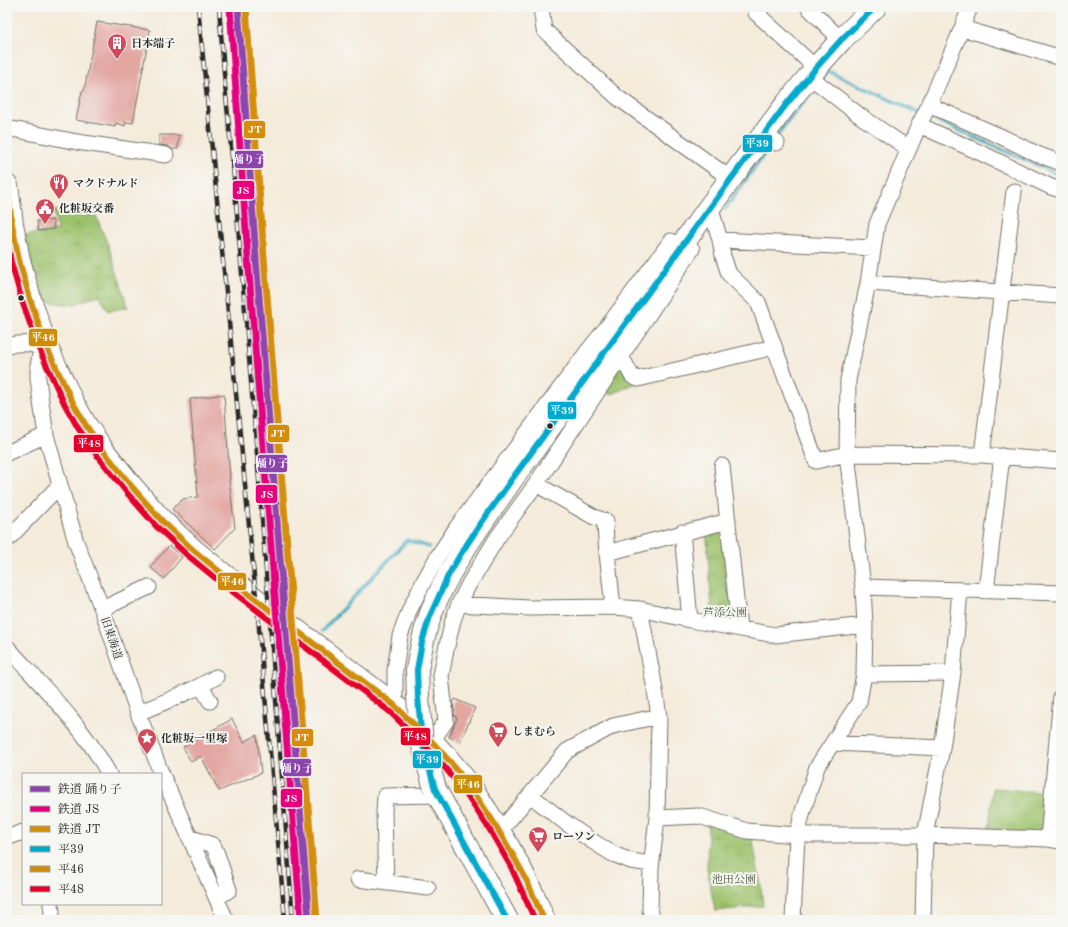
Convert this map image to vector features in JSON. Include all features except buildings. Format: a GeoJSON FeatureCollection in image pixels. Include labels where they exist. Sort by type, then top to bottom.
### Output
{"type":"FeatureCollection","features":[{"type":"Feature","properties":{"kind":"highway"},"geometry":{"type":"LineString","coordinates":[[507,920],[437,792],[422,742],[417,670],[422,642],[430,616],[448,576],[460,555],[612,331],[712,211],[727,176],[770,138],[814,74],[841,40],[875,7]]}},
{"type":"Feature","properties":{"kind":"highway"},"geometry":{"type":"LineString","coordinates":[[7,186],[19,260],[46,346],[71,399],[85,424],[102,449],[162,521],[192,549],[394,705],[417,725],[469,785],[500,831],[533,895],[544,920]]}},
{"type":"Feature","properties":{"kind":"street"},"geometry":{"type":"LineString","coordinates":[[541,7],[544,30],[617,97],[727,176]]}},
{"type":"Feature","properties":{"kind":"street"},"geometry":{"type":"LineString","coordinates":[[762,7],[756,13],[814,74],[859,115],[908,149]]}},
{"type":"Feature","properties":{"kind":"street"},"geometry":{"type":"LineString","coordinates":[[808,7],[841,40]]}},
{"type":"Feature","properties":{"kind":"street"},"geometry":{"type":"LineString","coordinates":[[793,920],[797,835],[803,811],[817,767],[859,702],[864,674],[863,587],[847,454],[848,380],[868,284],[877,224],[970,7]]}},
{"type":"Feature","properties":{"kind":"street"},"geometry":{"type":"LineString","coordinates":[[962,28],[1061,58]]}},
{"type":"Feature","properties":{"kind":"street"},"geometry":{"type":"LineString","coordinates":[[394,705],[395,670],[400,636],[410,609],[438,556],[457,527],[563,384],[612,331],[727,176],[780,97],[814,74]]}},
{"type":"Feature","properties":{"kind":"street"},"geometry":{"type":"LineString","coordinates":[[924,115],[1000,136],[1037,154],[1061,163]]}},
{"type":"Feature","properties":{"kind":"street"},"geometry":{"type":"LineString","coordinates":[[924,115],[983,154],[1051,187],[1061,190]]}},
{"type":"Feature","properties":{"kind":"street"},"geometry":{"type":"LineString","coordinates":[[7,128],[77,142],[166,155]]}},
{"type":"Feature","properties":{"kind":"street"},"geometry":{"type":"LineString","coordinates":[[982,455],[1014,190]]}},
{"type":"Feature","properties":{"kind":"street"},"geometry":{"type":"LineString","coordinates":[[712,211],[729,274],[758,302],[816,461],[847,454],[982,455],[1061,461]]}},
{"type":"Feature","properties":{"kind":"street"},"geometry":{"type":"LineString","coordinates":[[432,741],[446,721],[441,676],[453,620],[469,584],[497,538],[536,484],[621,356],[712,211]]}},
{"type":"Feature","properties":{"kind":"street"},"geometry":{"type":"LineString","coordinates":[[720,240],[873,248]]}},
{"type":"Feature","properties":{"kind":"street"},"geometry":{"type":"LineString","coordinates":[[868,284],[1061,296]]}},
{"type":"Feature","properties":{"kind":"street"},"geometry":{"type":"LineString","coordinates":[[7,345],[16,343],[37,347],[46,346]]}},
{"type":"Feature","properties":{"kind":"street","name":"旧東海道"},"geometry":{"type":"LineString","coordinates":[[46,346],[40,355],[38,366],[40,402],[46,435],[76,542],[102,609],[138,713],[155,772]]}},
{"type":"Feature","properties":{"kind":"street"},"geometry":{"type":"LineString","coordinates":[[621,356],[632,376],[638,379],[774,347]]}},
{"type":"Feature","properties":{"kind":"street"},"geometry":{"type":"LineString","coordinates":[[7,453],[46,435]]}},
{"type":"Feature","properties":{"kind":"street"},"geometry":{"type":"LineString","coordinates":[[986,591],[1002,456]]}},
{"type":"Feature","properties":{"kind":"street"},"geometry":{"type":"LineString","coordinates":[[722,466],[739,628]]}},
{"type":"Feature","properties":{"kind":"street"},"geometry":{"type":"LineString","coordinates":[[536,484],[594,517],[606,521],[607,553],[613,607]]}},
{"type":"Feature","properties":{"kind":"street"},"geometry":{"type":"LineString","coordinates":[[7,540],[60,485]]}},
{"type":"Feature","properties":{"kind":"street"},"geometry":{"type":"LineString","coordinates":[[607,553],[728,521]]}},
{"type":"Feature","properties":{"kind":"street"},"geometry":{"type":"LineString","coordinates":[[682,532],[690,620]]}},
{"type":"Feature","properties":{"kind":"street"},"geometry":{"type":"LineString","coordinates":[[102,609],[149,587]]}},
{"type":"Feature","properties":{"kind":"street"},"geometry":{"type":"LineString","coordinates":[[863,587],[1061,593]]}},
{"type":"Feature","properties":{"kind":"street"},"geometry":{"type":"LineString","coordinates":[[923,920],[925,835],[942,748],[953,674],[960,590]]}},
{"type":"Feature","properties":{"kind":"street"},"geometry":{"type":"LineString","coordinates":[[459,604],[529,608],[613,607],[640,609],[690,620],[775,635],[864,625]]}},
{"type":"Feature","properties":{"kind":"street"},"geometry":{"type":"LineString","coordinates":[[640,609],[659,716],[657,818],[651,864],[650,910],[653,920]]}},
{"type":"Feature","properties":{"kind":"street"},"geometry":{"type":"LineString","coordinates":[[7,647],[70,718],[100,758],[108,773]]}},
{"type":"Feature","properties":{"kind":"street"},"geometry":{"type":"LineString","coordinates":[[864,674],[953,674]]}},
{"type":"Feature","properties":{"kind":"street"},"geometry":{"type":"LineString","coordinates":[[138,713],[180,696],[216,677]]}},
{"type":"Feature","properties":{"kind":"street"},"geometry":{"type":"LineString","coordinates":[[201,686],[210,701]]}},
{"type":"Feature","properties":{"kind":"street"},"geometry":{"type":"LineString","coordinates":[[657,818],[699,816],[747,831],[797,835],[925,835],[1054,840],[1061,696]]}},
{"type":"Feature","properties":{"kind":"street"},"geometry":{"type":"LineString","coordinates":[[500,831],[567,751],[613,726],[659,716]]}},
{"type":"Feature","properties":{"kind":"street"},"geometry":{"type":"LineString","coordinates":[[833,743],[942,748]]}},
{"type":"Feature","properties":{"kind":"street","name":"旧東海道"},"geometry":{"type":"LineString","coordinates":[[162,785],[192,842],[226,920]]}},
{"type":"Feature","properties":{"kind":"street"},"geometry":{"type":"LineString","coordinates":[[386,883],[385,796],[437,792]]}},
{"type":"Feature","properties":{"kind":"street"},"geometry":{"type":"LineString","coordinates":[[530,795],[566,823],[613,854],[631,861],[651,864]]}},
{"type":"Feature","properties":{"kind":"street"},"geometry":{"type":"LineString","coordinates":[[7,836],[22,832]]}},
{"type":"Feature","properties":{"kind":"street"},"geometry":{"type":"LineString","coordinates":[[192,842],[213,845],[229,890],[217,898]]}},
{"type":"Feature","properties":{"kind":"street"},"geometry":{"type":"LineString","coordinates":[[358,879],[428,888]]}},
{"type":"Feature","properties":{"kind":"street"},"geometry":{"type":"LineString","coordinates":[[51,905],[51,920]]}},
{"type":"Feature","properties":{"kind":"green space"},"geometry":{"type":"Polygon","coordinates":[[[92,206],[108,245],[128,307],[108,311],[99,295],[73,305],[41,301],[24,235],[57,230],[54,211],[92,206]]]}},
{"type":"Feature","properties":{"kind":"green space"},"geometry":{"type":"Polygon","coordinates":[[[621,356],[636,383],[610,395],[602,385],[621,356]]]}},
{"type":"Feature","properties":{"kind":"green space","name":"芦添公園"},"geometry":{"type":"Polygon","coordinates":[[[728,521],[739,628],[713,624],[706,526],[728,521]]]}},
{"type":"Feature","properties":{"kind":"green space"},"geometry":{"type":"Polygon","coordinates":[[[993,788],[1052,793],[1048,839],[988,837],[993,788]]]}},
{"type":"Feature","properties":{"kind":"green space","name":"池田公園"},"geometry":{"type":"Polygon","coordinates":[[[708,819],[751,831],[763,906],[715,911],[707,869],[708,819]]]}},
{"type":"Feature","properties":{"kind":"waterway"},"geometry":{"type":"LineString","coordinates":[[821,80],[828,71],[921,114]]}},
{"type":"Feature","properties":{"kind":"waterway"},"geometry":{"type":"LineString","coordinates":[[775,138],[816,86]]}},
{"type":"Feature","properties":{"kind":"waterway"},"geometry":{"type":"LineString","coordinates":[[927,116],[1061,176]]}},
{"type":"Feature","properties":{"kind":"waterway"},"geometry":{"type":"LineString","coordinates":[[725,209],[772,143]]}},
{"type":"Feature","properties":{"kind":"waterway"},"geometry":{"type":"LineString","coordinates":[[322,631],[407,540],[429,547]]}},
{"type":"Feature","properties":{"kind":"railway"},"geometry":{"type":"LineString","coordinates":[[198,7],[258,617],[285,920]]}},
{"type":"Feature","properties":{"kind":"railway"},"geometry":{"type":"LineString","coordinates":[[219,7],[257,454],[293,920]]}},
{"type":"Feature","properties":{"kind":"rail line","name":"踊り子"},"geometry":{"type":"LineString","coordinates":[[238,7],[257,271],[309,920]]}},
{"type":"Feature","properties":{"kind":"rail line","name":"JT"},"geometry":{"type":"LineString","coordinates":[[246,7],[265,270],[317,919]]}},
{"type":"Feature","properties":{"kind":"rail line","name":"JS"},"geometry":{"type":"LineString","coordinates":[[230,8],[249,272],[301,920]]}},
{"type":"Feature","properties":{"kind":"transit line","name":"平39"},"geometry":{"type":"LineString","coordinates":[[507,920],[435,789],[422,742],[417,670],[422,642],[430,616],[448,576],[475,532],[731,179],[785,106],[816,68],[841,40],[875,7]]}},
{"type":"Feature","properties":{"kind":"transit line","name":"平46"},"geometry":{"type":"LineString","coordinates":[[7,186],[19,260],[46,346],[71,399],[85,424],[102,449],[162,521],[192,549],[394,705],[433,743],[471,788],[494,823],[525,877],[544,920]]}},
{"type":"Feature","properties":{"kind":"transit line","name":"平48"},"geometry":{"type":"LineString","coordinates":[[7,240],[11,262],[22,301],[39,349],[64,403],[78,428],[96,454],[156,526],[187,555],[389,711],[428,749],[465,793],[488,827],[511,867],[535,920]]}},
{"type":"Feature","properties":{"kind":"place","name":"日本端子"},"geometry":{"type":"Point","coordinates":[117,60]}},
{"type":"Feature","properties":{"kind":"place","name":"マクドナルド"},"geometry":{"type":"Point","coordinates":[59,200]}},
{"type":"Feature","properties":{"kind":"place","name":"化粧坂交番"},"geometry":{"type":"Point","coordinates":[45,225]}},
{"type":"Feature","properties":{"kind":"place","name":"しまむら"},"geometry":{"type":"Point","coordinates":[498,748]}},
{"type":"Feature","properties":{"kind":"place","name":"化粧坂一里塚"},"geometry":{"type":"Point","coordinates":[147,755]}},
{"type":"Feature","properties":{"kind":"place","name":"ローソン"},"geometry":{"type":"Point","coordinates":[538,853]}}]}
